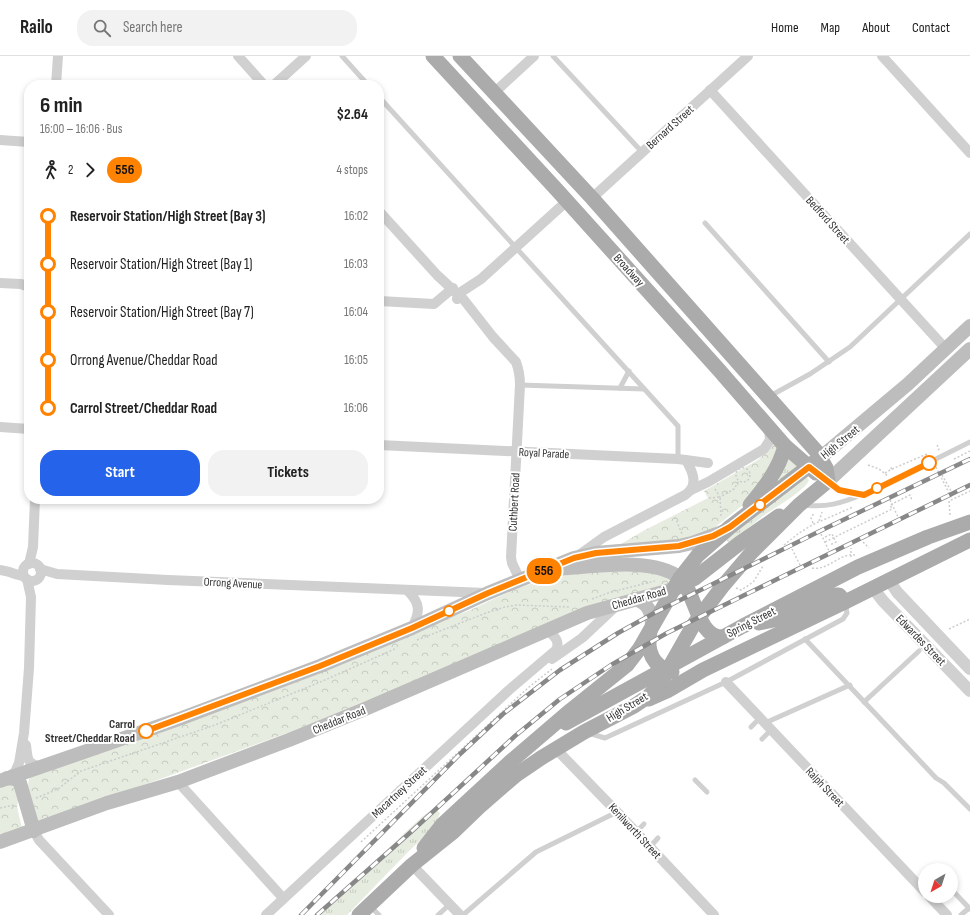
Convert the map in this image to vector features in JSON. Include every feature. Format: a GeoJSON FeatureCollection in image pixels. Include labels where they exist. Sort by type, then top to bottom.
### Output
{"type":"FeatureCollection","features":[{"type":"Feature","properties":{"kind":"main road","name":"Broadway"},"geometry":{"type":"LineString","coordinates":[[434,56],[572,206],[785,446],[828,482]]}},
{"type":"Feature","properties":{"kind":"main road","name":"Broadway"},"geometry":{"type":"LineString","coordinates":[[460,56],[587,192],[821,457],[826,468],[828,482]]}},
{"type":"Feature","properties":{"kind":"main road"},"geometry":{"type":"LineString","coordinates":[[572,206],[587,192]]}},
{"type":"Feature","properties":{"kind":"main road","name":"High Street"},"geometry":{"type":"LineString","coordinates":[[369,912],[412,865],[443,824],[508,763],[571,710],[627,666],[638,652],[652,628],[677,580],[728,523],[809,467],[897,394],[970,326]]}},
{"type":"Feature","properties":{"kind":"main road","name":"High Street"},"geometry":{"type":"LineString","coordinates":[[412,865],[452,833],[479,807],[512,779],[584,732],[634,706],[652,692],[699,617],[745,560],[970,349]]}},
{"type":"Feature","properties":{"kind":"main road"},"geometry":{"type":"LineString","coordinates":[[726,378],[739,365]]}},
{"type":"Feature","properties":{"kind":"main road"},"geometry":{"type":"LineString","coordinates":[[728,523],[771,478],[781,460],[785,446]]}},
{"type":"Feature","properties":{"kind":"main road","name":"High Street"},"geometry":{"type":"LineString","coordinates":[[677,580],[706,570],[758,530],[804,505]]}},
{"type":"Feature","properties":{"kind":"main road","name":"Spring Street"},"geometry":{"type":"LineString","coordinates":[[539,738],[602,702],[667,669],[860,559],[970,522]]}},
{"type":"Feature","properties":{"kind":"main road","name":"Cheddar Road"},"geometry":{"type":"LineString","coordinates":[[4,779],[42,767],[211,707],[320,666],[414,634],[488,593],[574,558],[596,553],[659,549],[684,545],[713,536],[728,523]]}},
{"type":"Feature","properties":{"kind":"main road","name":"Spring Street"},"geometry":{"type":"LineString","coordinates":[[634,706],[667,691],[700,672],[970,540]]}},
{"type":"Feature","properties":{"kind":"main road"},"geometry":{"type":"LineString","coordinates":[[860,559],[889,580]]}},
{"type":"Feature","properties":{"kind":"main road"},"geometry":{"type":"LineString","coordinates":[[860,559],[873,588]]}},
{"type":"Feature","properties":{"kind":"main road","name":"Cheddar Road"},"geometry":{"type":"LineString","coordinates":[[546,570],[611,565],[651,566],[677,580]]}},
{"type":"Feature","properties":{"kind":"main road"},"geometry":{"type":"LineString","coordinates":[[677,580],[689,590],[703,625],[710,632],[717,636],[723,637]]}},
{"type":"Feature","properties":{"kind":"main road","name":"Cheddar Road"},"geometry":{"type":"LineString","coordinates":[[0,842],[34,831],[107,803],[178,782],[289,740],[365,709],[587,612],[621,604],[677,580]]}},
{"type":"Feature","properties":{"kind":"main road"},"geometry":{"type":"LineString","coordinates":[[743,626],[783,618],[833,595],[839,595],[845,602]]}},
{"type":"Feature","properties":{"kind":"main road"},"geometry":{"type":"LineString","coordinates":[[635,599],[643,602],[649,609],[652,617],[652,628],[648,644],[655,663],[678,673],[700,672]]}},
{"type":"Feature","properties":{"kind":"main road"},"geometry":{"type":"LineString","coordinates":[[4,779],[16,779],[20,783],[34,831]]}},
{"type":"Feature","properties":{"kind":"street"},"geometry":{"type":"LineString","coordinates":[[56,80],[58,56]]}},
{"type":"Feature","properties":{"kind":"street"},"geometry":{"type":"LineString","coordinates":[[238,56],[260,80]]}},
{"type":"Feature","properties":{"kind":"street"},"geometry":{"type":"LineString","coordinates":[[280,80],[306,56]]}},
{"type":"Feature","properties":{"kind":"street"},"geometry":{"type":"LineString","coordinates":[[494,92],[534,56]]}},
{"type":"Feature","properties":{"kind":"street","name":"Bernard Street"},"geometry":{"type":"LineString","coordinates":[[587,192],[642,152],[748,56]]}},
{"type":"Feature","properties":{"kind":"street"},"geometry":{"type":"LineString","coordinates":[[882,56],[970,153]]}},
{"type":"Feature","properties":{"kind":"street","name":"Bedford Street"},"geometry":{"type":"LineString","coordinates":[[710,90],[946,349]]}},
{"type":"Feature","properties":{"kind":"street"},"geometry":{"type":"LineString","coordinates":[[0,140],[24,141]]}},
{"type":"Feature","properties":{"kind":"street"},"geometry":{"type":"LineString","coordinates":[[384,301],[434,304],[456,295],[481,278],[516,247],[572,206]]}},
{"type":"Feature","properties":{"kind":"street","name":"Cuthbert Road"},"geometry":{"type":"LineString","coordinates":[[384,216],[456,295],[476,323],[493,337],[516,362],[520,374],[520,385],[512,559],[520,580]]}},
{"type":"Feature","properties":{"kind":"street"},"geometry":{"type":"LineString","coordinates":[[0,283],[24,284]]}},
{"type":"Feature","properties":{"kind":"street","name":"Cheddar Road"},"geometry":{"type":"LineString","coordinates":[[574,558],[604,537],[685,495],[691,490],[708,482],[764,448],[770,440],[768,426]]}},
{"type":"Feature","properties":{"kind":"street"},"geometry":{"type":"LineString","coordinates":[[0,427],[24,429]]}},
{"type":"Feature","properties":{"kind":"street","name":"Royal Parade"},"geometry":{"type":"LineString","coordinates":[[384,445],[682,460],[708,463]]}},
{"type":"Feature","properties":{"kind":"street"},"geometry":{"type":"LineString","coordinates":[[682,460],[694,475],[691,490]]}},
{"type":"Feature","properties":{"kind":"street"},"geometry":{"type":"LineString","coordinates":[[4,779],[15,772],[19,763],[24,733],[29,668],[35,504]]}},
{"type":"Feature","properties":{"kind":"street","name":"Orrong Avenue"},"geometry":{"type":"LineString","coordinates":[[4,571],[17,575],[32,572],[488,593]]}},
{"type":"Feature","properties":{"kind":"street","name":"Edwardes Street"},"geometry":{"type":"LineString","coordinates":[[889,580],[910,605],[970,669]]}},
{"type":"Feature","properties":{"kind":"street","name":"Edwardes Street"},"geometry":{"type":"LineString","coordinates":[[873,588],[883,601],[970,691]]}},
{"type":"Feature","properties":{"kind":"street"},"geometry":{"type":"LineString","coordinates":[[408,590],[416,601],[418,607],[414,634]]}},
{"type":"Feature","properties":{"kind":"street","name":"Macartney Street"},"geometry":{"type":"LineString","coordinates":[[533,670],[570,647],[609,612],[621,604]]}},
{"type":"Feature","properties":{"kind":"street","name":"Macartney Street"},"geometry":{"type":"LineString","coordinates":[[266,915],[509,690],[558,647],[555,638],[546,630]]}},
{"type":"Feature","properties":{"kind":"street","name":"Ralph Street"},"geometry":{"type":"LineString","coordinates":[[726,682],[918,882]]}},
{"type":"Feature","properties":{"kind":"street"},"geometry":{"type":"LineString","coordinates":[[24,733],[28,760],[32,764],[42,767]]}},
{"type":"Feature","properties":{"kind":"street","name":"Kenilworth Street"},"geometry":{"type":"LineString","coordinates":[[556,749],[714,915]]}},
{"type":"Feature","properties":{"kind":"street"},"geometry":{"type":"LineString","coordinates":[[178,782],[283,898]]}},
{"type":"Feature","properties":{"kind":"street"},"geometry":{"type":"LineString","coordinates":[[34,831],[40,840],[109,915]]}},
{"type":"Feature","properties":{"kind":"street"},"geometry":{"type":"LineString","coordinates":[[412,865],[460,915]]}},
{"type":"Feature","properties":{"kind":"street"},"geometry":{"type":"LineString","coordinates":[[936,903],[947,915]]}},
{"type":"Feature","properties":{"kind":"lane"},"geometry":{"type":"LineString","coordinates":[[342,56],[364,80]]}},
{"type":"Feature","properties":{"kind":"lane"},"geometry":{"type":"LineString","coordinates":[[553,56],[642,152]]}},
{"type":"Feature","properties":{"kind":"lane"},"geometry":{"type":"LineString","coordinates":[[384,102],[678,426],[682,460]]}},
{"type":"Feature","properties":{"kind":"lane"},"geometry":{"type":"LineString","coordinates":[[705,223],[829,362]]}},
{"type":"Feature","properties":{"kind":"lane"},"geometry":{"type":"LineString","coordinates":[[768,397],[829,362],[850,347],[970,234]]}},
{"type":"Feature","properties":{"kind":"lane"},"geometry":{"type":"LineString","coordinates":[[620,388],[629,371]]}},
{"type":"Feature","properties":{"kind":"lane"},"geometry":{"type":"LineString","coordinates":[[520,385],[644,388]]}},
{"type":"Feature","properties":{"kind":"lane"},"geometry":{"type":"LineString","coordinates":[[804,505],[830,506],[862,495],[970,442]]}},
{"type":"Feature","properties":{"kind":"lane"},"geometry":{"type":"LineString","coordinates":[[828,482],[839,490],[862,495]]}},
{"type":"Feature","properties":{"kind":"lane"},"geometry":{"type":"LineString","coordinates":[[584,732],[605,738],[726,682],[846,617],[847,611],[845,602]]}},
{"type":"Feature","properties":{"kind":"lane"},"geometry":{"type":"LineString","coordinates":[[805,639],[936,778],[944,783],[970,810]]}},
{"type":"Feature","properties":{"kind":"lane"},"geometry":{"type":"LineString","coordinates":[[864,702],[919,651]]}},
{"type":"Feature","properties":{"kind":"lane"},"geometry":{"type":"LineString","coordinates":[[751,727],[765,724],[825,694],[850,685]]}},
{"type":"Feature","properties":{"kind":"lane"},"geometry":{"type":"LineString","coordinates":[[762,739],[765,724]]}},
{"type":"Feature","properties":{"kind":"lane"},"geometry":{"type":"LineString","coordinates":[[695,780],[707,792]]}},
{"type":"Feature","properties":{"kind":"lane"},"geometry":{"type":"LineString","coordinates":[[463,915],[536,852],[617,812]]}},
{"type":"Feature","properties":{"kind":"lane"},"geometry":{"type":"LineString","coordinates":[[636,832],[644,824]]}},
{"type":"Feature","properties":{"kind":"lane"},"geometry":{"type":"LineString","coordinates":[[650,847],[658,838]]}},
{"type":"Feature","properties":{"kind":"lane"},"geometry":{"type":"LineString","coordinates":[[958,897],[969,909],[960,915]]}},
{"type":"Feature","properties":{"kind":"lane"},"geometry":{"type":"LineString","coordinates":[[438,915],[450,904]]}},
{"type":"Feature","properties":{"kind":"path"},"geometry":{"type":"LineString","coordinates":[[885,473],[891,468],[939,449],[937,445]]}},
{"type":"Feature","properties":{"kind":"path"},"geometry":{"type":"LineString","coordinates":[[868,465],[885,473],[893,480]]}},
{"type":"Feature","properties":{"kind":"path"},"geometry":{"type":"LineString","coordinates":[[936,467],[952,499]]}},
{"type":"Feature","properties":{"kind":"path"},"geometry":{"type":"LineString","coordinates":[[742,468],[747,469],[750,474],[749,480],[744,482],[739,481],[736,477],[738,471],[742,468]]}},
{"type":"Feature","properties":{"kind":"path"},"geometry":{"type":"LineString","coordinates":[[942,474],[951,491]]}},
{"type":"Feature","properties":{"kind":"path"},"geometry":{"type":"LineString","coordinates":[[709,498],[720,497],[734,489],[739,481]]}},
{"type":"Feature","properties":{"kind":"path"},"geometry":{"type":"LineString","coordinates":[[712,490],[715,488],[720,497],[728,523]]}},
{"type":"Feature","properties":{"kind":"path"},"geometry":{"type":"LineString","coordinates":[[950,515],[949,501],[970,491]]}},
{"type":"Feature","properties":{"kind":"path"},"geometry":{"type":"LineString","coordinates":[[898,517],[890,505],[910,495],[912,500]]}},
{"type":"Feature","properties":{"kind":"path"},"geometry":{"type":"LineString","coordinates":[[890,500],[893,509]]}},
{"type":"Feature","properties":{"kind":"path"},"geometry":{"type":"LineString","coordinates":[[804,505],[814,512],[811,518],[814,524]]}},
{"type":"Feature","properties":{"kind":"path"},"geometry":{"type":"LineString","coordinates":[[825,542],[893,509]]}},
{"type":"Feature","properties":{"kind":"path"},"geometry":{"type":"LineString","coordinates":[[786,544],[799,533],[819,521],[835,516],[838,518]]}},
{"type":"Feature","properties":{"kind":"path"},"geometry":{"type":"LineString","coordinates":[[675,517],[683,538]]}},
{"type":"Feature","properties":{"kind":"path"},"geometry":{"type":"LineString","coordinates":[[821,534],[829,551]]}},
{"type":"Feature","properties":{"kind":"path"},"geometry":{"type":"LineString","coordinates":[[825,537],[832,534],[836,542],[830,545]]}},
{"type":"Feature","properties":{"kind":"path"},"geometry":{"type":"LineString","coordinates":[[860,559],[863,542]]}},
{"type":"Feature","properties":{"kind":"path"},"geometry":{"type":"LineString","coordinates":[[851,548],[860,559]]}},
{"type":"Feature","properties":{"kind":"path"},"geometry":{"type":"LineString","coordinates":[[792,549],[800,565]]}},
{"type":"Feature","properties":{"kind":"path"},"geometry":{"type":"LineString","coordinates":[[812,568],[820,569],[860,559]]}},
{"type":"Feature","properties":{"kind":"path"},"geometry":{"type":"LineString","coordinates":[[736,588],[741,590],[751,584],[763,566]]}},
{"type":"Feature","properties":{"kind":"path"},"geometry":{"type":"LineString","coordinates":[[590,599],[618,590],[661,580],[677,580]]}},
{"type":"Feature","properties":{"kind":"path"},"geometry":{"type":"LineString","coordinates":[[414,634],[505,607],[568,607]]}},
{"type":"Feature","properties":{"kind":"path"},"geometry":{"type":"LineString","coordinates":[[949,629],[970,619]]}},
{"type":"Feature","properties":{"kind":"path"},"geometry":{"type":"LineString","coordinates":[[33,799],[58,789],[81,771],[214,725],[325,680],[401,646]]}},
{"type":"Feature","properties":{"kind":"path"},"geometry":{"type":"LineString","coordinates":[[0,808],[13,806]]}},
{"type":"Feature","properties":{"kind":"green space"},"geometry":{"type":"Polygon","coordinates":[[[774,443],[779,450],[749,500],[709,532],[688,539],[621,544],[643,531],[708,498],[704,491],[758,460],[774,443]]]}},
{"type":"Feature","properties":{"kind":"green space"},"geometry":{"type":"Polygon","coordinates":[[[786,456],[799,467],[781,480],[777,477],[786,456]]]}},
{"type":"Feature","properties":{"kind":"green space"},"geometry":{"type":"Polygon","coordinates":[[[806,476],[809,480],[802,489],[763,516],[729,543],[725,538],[806,476]]]}},
{"type":"Feature","properties":{"kind":"green space"},"geometry":{"type":"Polygon","coordinates":[[[612,570],[657,572],[671,579],[670,583],[663,586],[287,733],[39,823],[37,822],[28,788],[30,777],[468,611],[525,586],[562,576],[612,570]]]}},
{"type":"Feature","properties":{"kind":"green space"},"geometry":{"type":"Polygon","coordinates":[[[13,782],[19,795],[17,807],[22,828],[0,837],[0,786],[13,782]]]}},
{"type":"Feature","properties":{"kind":"green space"},"geometry":{"type":"Polygon","coordinates":[[[435,808],[440,813],[435,826],[347,915],[317,915],[423,816],[435,808]]]}},
{"type":"Feature","properties":{"kind":"railway"},"geometry":{"type":"LineString","coordinates":[[301,915],[459,755],[503,714],[560,670],[618,633],[656,612],[970,459]]}},
{"type":"Feature","properties":{"kind":"railway"},"geometry":{"type":"LineString","coordinates":[[317,915],[412,831],[515,736],[560,699],[611,665],[667,633],[970,485]]}},
{"type":"Feature","properties":{"kind":"bus line","name":"556"},"geometry":{"type":"LineString","coordinates":[[146,731],[320,666],[412,628],[488,593],[574,558],[596,553],[659,549],[679,546],[713,536],[730,527],[809,467],[835,489],[864,495],[929,463]]}},
{"type":"Feature","properties":{"kind":"place","name":"Carrol Street/Cheddar Road"},"geometry":{"type":"Point","coordinates":[146,731]}}]}
